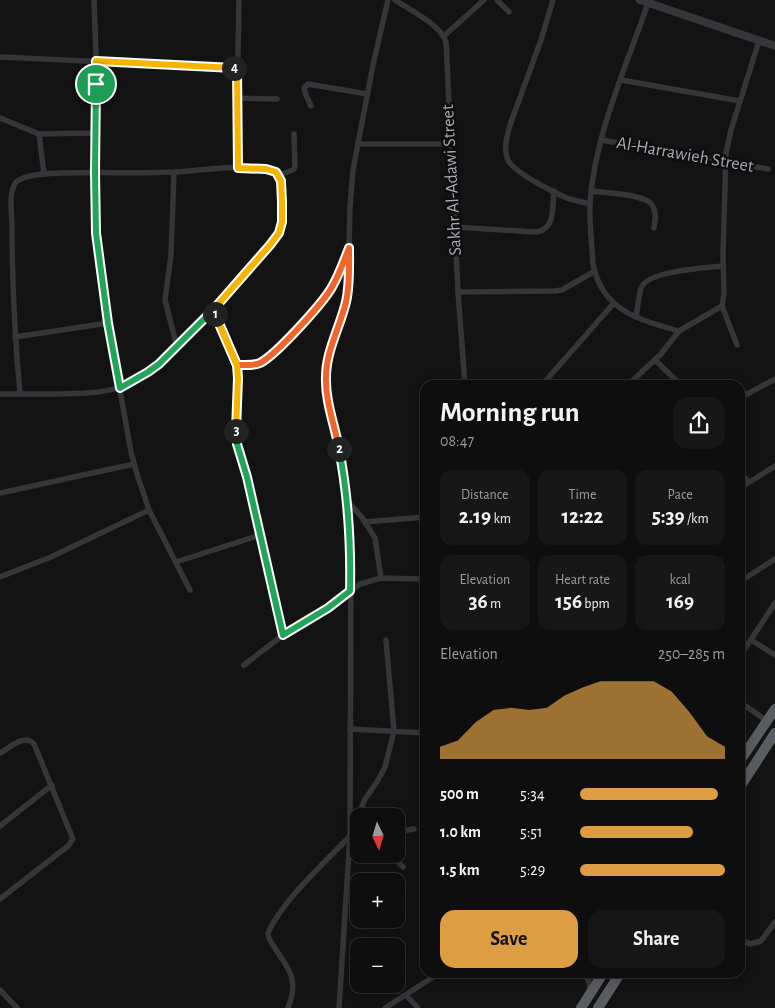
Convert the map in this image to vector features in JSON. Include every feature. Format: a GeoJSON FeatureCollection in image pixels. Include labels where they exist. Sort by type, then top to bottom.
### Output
{"type":"FeatureCollection","features":[{"type":"Feature","properties":{"kind":"highway"},"geometry":{"type":"LineString","coordinates":[[745,754],[775,709]]}},
{"type":"Feature","properties":{"kind":"highway"},"geometry":{"type":"LineString","coordinates":[[745,779],[775,733]]}},
{"type":"Feature","properties":{"kind":"highway"},"geometry":{"type":"LineString","coordinates":[[581,1008],[600,978]]}},
{"type":"Feature","properties":{"kind":"highway"},"geometry":{"type":"LineString","coordinates":[[598,1008],[618,978]]}},
{"type":"Feature","properties":{"kind":"street"},"geometry":{"type":"LineString","coordinates":[[94,0],[97,247],[108,323],[134,464],[149,510],[190,590]]}},
{"type":"Feature","properties":{"kind":"street"},"geometry":{"type":"LineString","coordinates":[[238,168],[237,68],[239,0]]}},
{"type":"Feature","properties":{"kind":"street"},"geometry":{"type":"LineString","coordinates":[[350,808],[351,556],[342,462],[328,397],[326,376],[328,362],[346,302],[351,193],[367,94],[388,0]]}},
{"type":"Feature","properties":{"kind":"street"},"geometry":{"type":"LineString","coordinates":[[395,0],[437,28],[444,36],[484,0]]}},
{"type":"Feature","properties":{"kind":"street"},"geometry":{"type":"LineString","coordinates":[[497,0],[509,12]]}},
{"type":"Feature","properties":{"kind":"street"},"geometry":{"type":"LineString","coordinates":[[553,0],[541,40],[510,125],[506,146],[508,161],[519,172],[554,191],[568,198],[590,204]]}},
{"type":"Feature","properties":{"kind":"street"},"geometry":{"type":"LineString","coordinates":[[679,331],[626,313],[613,304],[594,271],[590,204],[601,140],[644,1],[775,46]]}},
{"type":"Feature","properties":{"kind":"street","name":"Sakhr Al-Adawi Street"},"geometry":{"type":"LineString","coordinates":[[444,36],[447,53],[454,227],[465,380]]}},
{"type":"Feature","properties":{"kind":"street"},"geometry":{"type":"LineString","coordinates":[[737,345],[722,306],[724,294],[725,161],[728,140],[759,41]]}},
{"type":"Feature","properties":{"kind":"street"},"geometry":{"type":"LineString","coordinates":[[0,57],[237,68]]}},
{"type":"Feature","properties":{"kind":"street"},"geometry":{"type":"LineString","coordinates":[[621,80],[740,101]]}},
{"type":"Feature","properties":{"kind":"street"},"geometry":{"type":"LineString","coordinates":[[311,106],[304,88],[308,84],[367,94]]}},
{"type":"Feature","properties":{"kind":"street"},"geometry":{"type":"LineString","coordinates":[[237,98],[277,99]]}},
{"type":"Feature","properties":{"kind":"street"},"geometry":{"type":"LineString","coordinates":[[0,118],[39,134],[96,133]]}},
{"type":"Feature","properties":{"kind":"street"},"geometry":{"type":"LineString","coordinates":[[39,134],[44,174]]}},
{"type":"Feature","properties":{"kind":"street"},"geometry":{"type":"LineString","coordinates":[[279,175],[293,170],[295,167],[294,134]]}},
{"type":"Feature","properties":{"kind":"street","name":"Al-Harrawieh Street"},"geometry":{"type":"LineString","coordinates":[[601,140],[768,169]]}},
{"type":"Feature","properties":{"kind":"street"},"geometry":{"type":"LineString","coordinates":[[358,144],[450,144]]}},
{"type":"Feature","properties":{"kind":"street"},"geometry":{"type":"LineString","coordinates":[[0,394],[20,394],[88,393],[120,388],[148,372],[177,347],[213,310],[279,233],[283,215],[279,175],[273,170],[238,168],[174,172],[44,174],[20,179],[13,186],[12,246],[15,337],[20,394]]}},
{"type":"Feature","properties":{"kind":"street"},"geometry":{"type":"LineString","coordinates":[[174,172],[171,255],[165,300],[177,347]]}},
{"type":"Feature","properties":{"kind":"street"},"geometry":{"type":"LineString","coordinates":[[454,227],[536,232],[544,230],[550,223],[554,191]]}},
{"type":"Feature","properties":{"kind":"street"},"geometry":{"type":"LineString","coordinates":[[592,192],[646,199],[654,207],[656,214],[654,228]]}},
{"type":"Feature","properties":{"kind":"street"},"geometry":{"type":"LineString","coordinates":[[237,365],[254,364],[267,358],[314,312],[332,288],[349,248]]}},
{"type":"Feature","properties":{"kind":"street"},"geometry":{"type":"LineString","coordinates":[[636,317],[640,294],[643,285],[648,280],[665,274],[723,266]]}},
{"type":"Feature","properties":{"kind":"street"},"geometry":{"type":"LineString","coordinates":[[458,292],[562,290],[594,271]]}},
{"type":"Feature","properties":{"kind":"street"},"geometry":{"type":"LineString","coordinates":[[547,380],[613,304]]}},
{"type":"Feature","properties":{"kind":"street"},"geometry":{"type":"LineString","coordinates":[[633,380],[655,360],[679,331],[722,306]]}},
{"type":"Feature","properties":{"kind":"street"},"geometry":{"type":"LineString","coordinates":[[213,310],[237,365],[237,444],[247,477],[283,635]]}},
{"type":"Feature","properties":{"kind":"street"},"geometry":{"type":"LineString","coordinates":[[15,337],[108,323]]}},
{"type":"Feature","properties":{"kind":"street"},"geometry":{"type":"LineString","coordinates":[[655,360],[676,380]]}},
{"type":"Feature","properties":{"kind":"street"},"geometry":{"type":"LineString","coordinates":[[745,395],[775,379]]}},
{"type":"Feature","properties":{"kind":"street"},"geometry":{"type":"LineString","coordinates":[[0,493],[134,464]]}},
{"type":"Feature","properties":{"kind":"street"},"geometry":{"type":"LineString","coordinates":[[745,485],[775,466]]}},
{"type":"Feature","properties":{"kind":"street"},"geometry":{"type":"LineString","coordinates":[[745,478],[749,482]]}},
{"type":"Feature","properties":{"kind":"street"},"geometry":{"type":"LineString","coordinates":[[346,500],[365,522],[377,543],[382,578]]}},
{"type":"Feature","properties":{"kind":"street"},"geometry":{"type":"LineString","coordinates":[[0,577],[51,557],[149,510]]}},
{"type":"Feature","properties":{"kind":"street"},"geometry":{"type":"LineString","coordinates":[[365,522],[420,517]]}},
{"type":"Feature","properties":{"kind":"street"},"geometry":{"type":"LineString","coordinates":[[176,562],[260,535]]}},
{"type":"Feature","properties":{"kind":"street"},"geometry":{"type":"LineString","coordinates":[[745,578],[775,559]]}},
{"type":"Feature","properties":{"kind":"street"},"geometry":{"type":"LineString","coordinates":[[244,665],[283,635],[328,608],[360,584],[382,578],[420,579]]}},
{"type":"Feature","properties":{"kind":"street"},"geometry":{"type":"LineString","coordinates":[[745,649],[775,603]]}},
{"type":"Feature","properties":{"kind":"street"},"geometry":{"type":"LineString","coordinates":[[361,808],[385,767],[394,731],[386,640]]}},
{"type":"Feature","properties":{"kind":"street"},"geometry":{"type":"LineString","coordinates":[[751,640],[775,655]]}},
{"type":"Feature","properties":{"kind":"street"},"geometry":{"type":"LineString","coordinates":[[745,706],[767,721]]}},
{"type":"Feature","properties":{"kind":"street"},"geometry":{"type":"LineString","coordinates":[[350,729],[420,733]]}},
{"type":"Feature","properties":{"kind":"street"},"geometry":{"type":"LineString","coordinates":[[0,752],[28,739],[34,744],[39,751],[73,835],[72,842],[0,899]]}},
{"type":"Feature","properties":{"kind":"street"},"geometry":{"type":"LineString","coordinates":[[0,826],[52,785]]}},
{"type":"Feature","properties":{"kind":"street"},"geometry":{"type":"LineString","coordinates":[[405,830],[414,829]]}},
{"type":"Feature","properties":{"kind":"street"},"geometry":{"type":"LineString","coordinates":[[338,1008],[350,836]]}},
{"type":"Feature","properties":{"kind":"street"},"geometry":{"type":"LineString","coordinates":[[288,1008],[293,990],[292,978],[288,966],[269,940],[268,933],[271,926],[297,891],[350,836]]}},
{"type":"Feature","properties":{"kind":"street"},"geometry":{"type":"LineString","coordinates":[[400,863],[403,866]]}},
{"type":"Feature","properties":{"kind":"street"},"geometry":{"type":"LineString","coordinates":[[745,942],[750,944],[761,941],[775,922]]}},
{"type":"Feature","properties":{"kind":"street"},"geometry":{"type":"LineString","coordinates":[[385,1008],[432,978]]}},
{"type":"Feature","properties":{"kind":"street"},"geometry":{"type":"LineString","coordinates":[[587,978],[590,993]]}},
{"type":"Feature","properties":{"kind":"street"},"geometry":{"type":"LineString","coordinates":[[0,990],[17,1008]]}},
{"type":"Feature","properties":{"kind":"street"},"geometry":{"type":"LineString","coordinates":[[406,995],[418,1008]]}},
{"type":"Feature","properties":{"kind":"route"},"geometry":{"type":"LineString","coordinates":[[96,84],[96,61],[237,68],[238,168],[273,170],[279,175],[283,215],[279,233],[213,310],[224,334],[237,365],[237,444],[247,477],[283,635],[328,608],[350,591],[351,556],[344,478],[326,386],[328,362],[348,292],[349,248],[327,296],[314,312],[267,358],[254,364],[237,365],[213,310],[159,364],[120,388],[108,323],[96,233],[96,84]]}}]}
